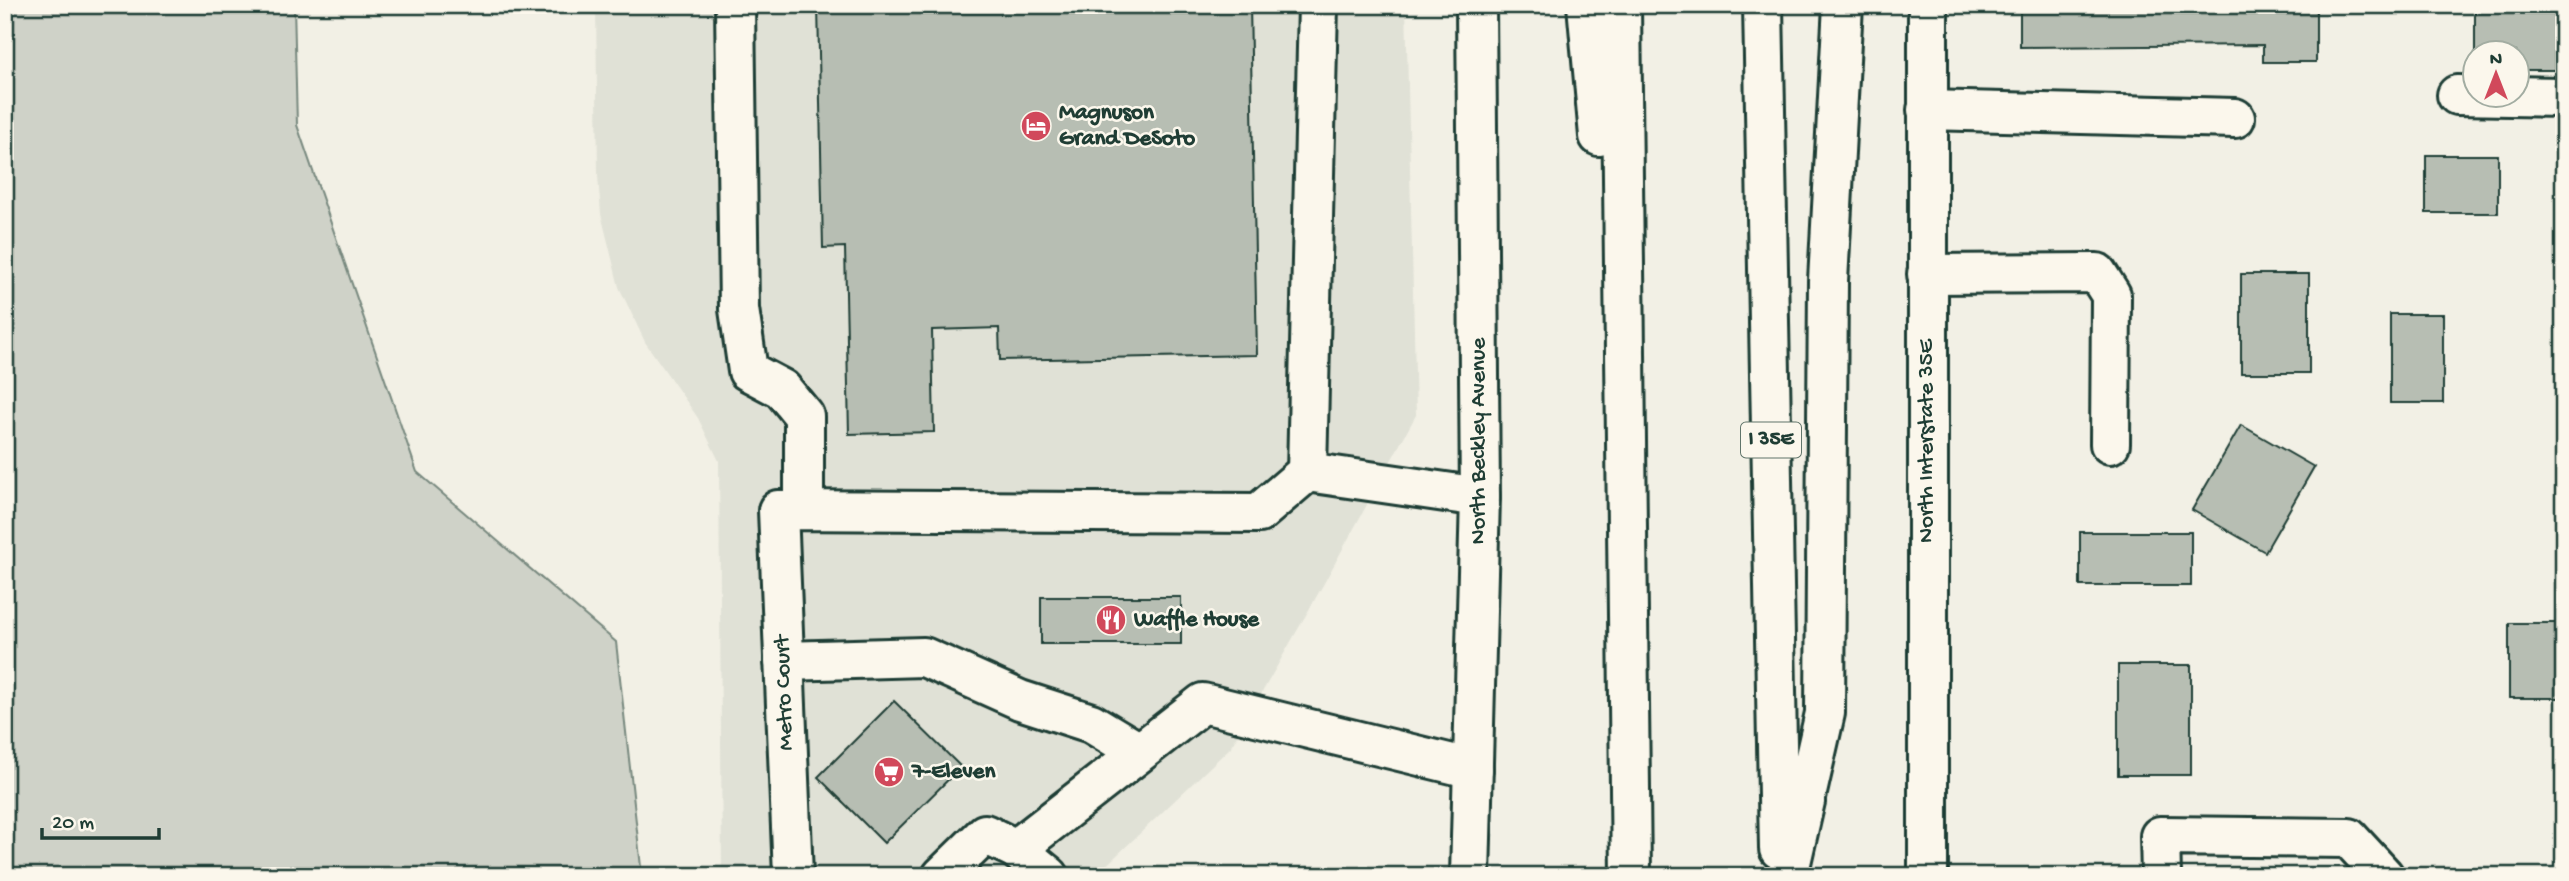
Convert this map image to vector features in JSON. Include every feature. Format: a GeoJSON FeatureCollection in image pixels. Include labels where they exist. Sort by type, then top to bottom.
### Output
{"type":"FeatureCollection","features":[{"type":"Feature","properties":{"kind":"main road","name":"Metro Court"},"geometry":{"type":"LineString","coordinates":[[735,5],[738,309],[748,371],[782,389],[804,416],[791,510],[784,661],[793,876]]}},
{"type":"Feature","properties":{"kind":"main road"},"geometry":{"type":"LineString","coordinates":[[791,510],[1259,513],[1307,472],[1318,5]]}},
{"type":"Feature","properties":{"kind":"main road","name":"North Beckley Avenue"},"geometry":{"type":"LineString","coordinates":[[1470,876],[1480,496],[1476,5]]}},
{"type":"Feature","properties":{"kind":"main road"},"geometry":{"type":"LineString","coordinates":[[1587,5],[1625,428]]}},
{"type":"Feature","properties":{"kind":"main road"},"geometry":{"type":"LineString","coordinates":[[1621,5],[1631,876]]}},
{"type":"Feature","properties":{"kind":"main road","name":"I 35E"},"geometry":{"type":"LineString","coordinates":[[1763,5],[1780,876]]}},
{"type":"Feature","properties":{"kind":"main road"},"geometry":{"type":"LineString","coordinates":[[1788,876],[1825,713],[1828,281],[1843,5]]}},
{"type":"Feature","properties":{"kind":"main road","name":"North Interstate 35E"},"geometry":{"type":"LineString","coordinates":[[1928,5],[1928,876]]}},
{"type":"Feature","properties":{"kind":"main road"},"geometry":{"type":"LineString","coordinates":[[2457,95],[2564,97]]}},
{"type":"Feature","properties":{"kind":"main road"},"geometry":{"type":"LineString","coordinates":[[1927,110],[2235,117]]}},
{"type":"Feature","properties":{"kind":"main road"},"geometry":{"type":"LineString","coordinates":[[1927,274],[2096,273],[2111,295],[2110,444]]}},
{"type":"Feature","properties":{"kind":"main road"},"geometry":{"type":"LineString","coordinates":[[1307,472],[1480,496]]}},
{"type":"Feature","properties":{"kind":"main road"},"geometry":{"type":"LineString","coordinates":[[784,661],[924,657],[1020,700],[1091,723],[1139,752]]}},
{"type":"Feature","properties":{"kind":"main road"},"geometry":{"type":"LineString","coordinates":[[1016,849],[1203,703],[1473,769]]}},
{"type":"Feature","properties":{"kind":"main road"},"geometry":{"type":"LineString","coordinates":[[942,876],[985,835],[1016,849],[1049,876]]}},
{"type":"Feature","properties":{"kind":"main road"},"geometry":{"type":"LineString","coordinates":[[2161,876],[2160,836],[2350,838],[2384,876]]}},
{"type":"Feature","properties":{"kind":"shaded area"},"geometry":{"type":"Polygon","coordinates":[[[5,5],[294,5],[297,125],[417,472],[616,642],[642,876],[5,876],[5,5]]]}},
{"type":"Feature","properties":{"kind":"shaded area"},"geometry":{"type":"Polygon","coordinates":[[[596,5],[1406,5],[1416,415],[1231,747],[1095,876],[722,876],[719,461],[698,418],[645,342],[619,287],[601,214],[596,5]]]}},
{"type":"Feature","properties":{"kind":"building","name":"Magnuson Grand DeSoto"},"geometry":{"type":"Polygon","coordinates":[[[818,5],[1250,5],[1257,355],[1000,360],[999,328],[932,330],[934,432],[849,434],[845,247],[823,248],[818,5]]]}},
{"type":"Feature","properties":{"kind":"building"},"geometry":{"type":"Polygon","coordinates":[[[2020,5],[2316,5],[2316,62],[2263,62],[2263,45],[2020,47],[2020,5]]]}},
{"type":"Feature","properties":{"kind":"building"},"geometry":{"type":"Polygon","coordinates":[[[2475,5],[2564,5],[2564,70],[2530,70],[2530,38],[2475,38],[2475,5]]]}},
{"type":"Feature","properties":{"kind":"building"},"geometry":{"type":"Polygon","coordinates":[[[2426,155],[2498,155],[2498,213],[2426,213],[2426,155]]]}},
{"type":"Feature","properties":{"kind":"building"},"geometry":{"type":"Polygon","coordinates":[[[2241,274],[2309,274],[2309,373],[2241,373],[2241,274]]]}},
{"type":"Feature","properties":{"kind":"building"},"geometry":{"type":"Polygon","coordinates":[[[2390,314],[2443,314],[2443,403],[2390,403],[2390,314]]]}},
{"type":"Feature","properties":{"kind":"building"},"geometry":{"type":"Polygon","coordinates":[[[2241,425],[2314,467],[2265,552],[2192,510],[2241,425]]]}},
{"type":"Feature","properties":{"kind":"building"},"geometry":{"type":"Polygon","coordinates":[[[2080,532],[2191,532],[2191,586],[2080,586],[2080,532]]]}},
{"type":"Feature","properties":{"kind":"building","name":"Waffle House"},"geometry":{"type":"Polygon","coordinates":[[[1041,597],[1181,597],[1181,644],[1041,644],[1041,597]]]}},
{"type":"Feature","properties":{"kind":"building"},"geometry":{"type":"Polygon","coordinates":[[[2509,623],[2564,623],[2564,698],[2509,698],[2509,623]]]}},
{"type":"Feature","properties":{"kind":"building"},"geometry":{"type":"Polygon","coordinates":[[[2118,665],[2191,665],[2191,775],[2118,775],[2118,665]]]}},
{"type":"Feature","properties":{"kind":"building","name":"7-Eleven"},"geometry":{"type":"Polygon","coordinates":[[[894,701],[961,767],[884,843],[818,777],[894,701]]]}},
{"type":"Feature","properties":{"kind":"place","name":"Magnuson Grand DeSoto"},"geometry":{"type":"Point","coordinates":[1036,126]}},
{"type":"Feature","properties":{"kind":"place","name":"Waffle House"},"geometry":{"type":"Point","coordinates":[1111,620]}},
{"type":"Feature","properties":{"kind":"place","name":"7-Eleven"},"geometry":{"type":"Point","coordinates":[889,772]}}]}
